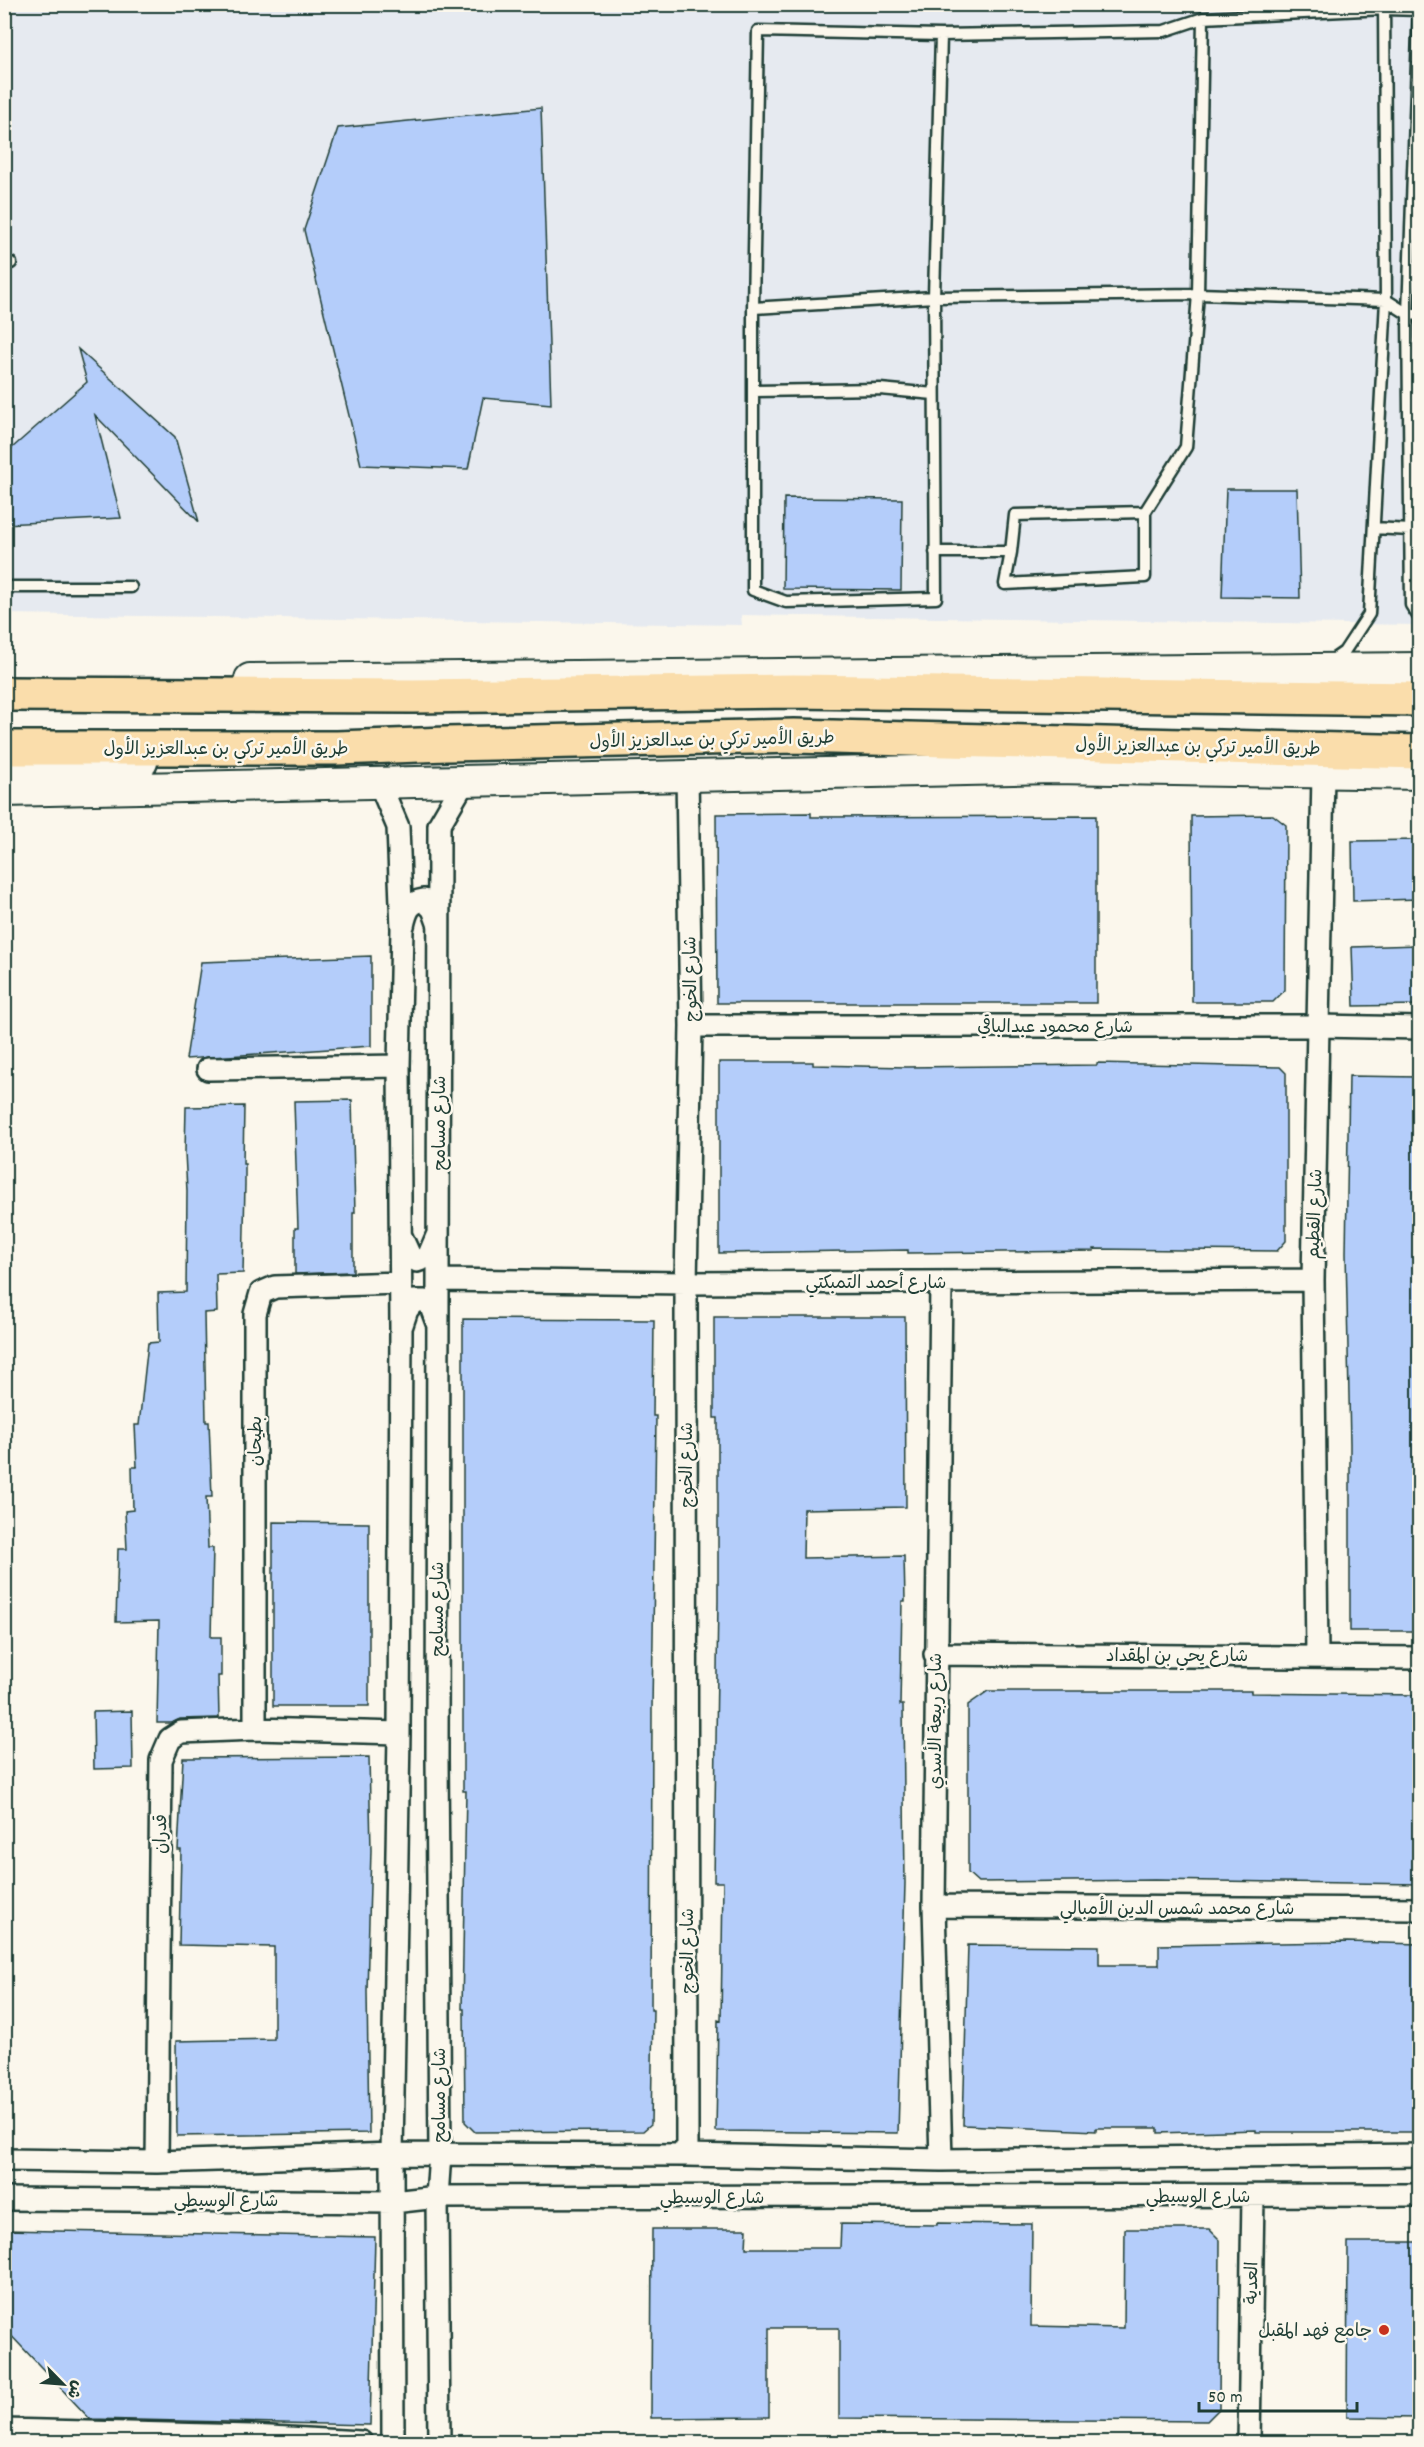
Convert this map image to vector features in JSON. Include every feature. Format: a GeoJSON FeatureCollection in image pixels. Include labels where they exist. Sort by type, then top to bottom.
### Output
{"type":"FeatureCollection","features":[{"type":"Feature","properties":{"kind":"main road"},"geometry":{"type":"LineString","coordinates":[[4,682],[1419,668]]}},
{"type":"Feature","properties":{"kind":"main road"},"geometry":{"type":"LineString","coordinates":[[4,694],[413,696],[793,691],[1419,699]]}},
{"type":"Feature","properties":{"kind":"main road","name":"طريق الأمير تركي بن عبدالعزيز الأول"},"geometry":{"type":"LineString","coordinates":[[4,748],[337,748],[794,736],[1419,752]]}},
{"type":"Feature","properties":{"kind":"main road"},"geometry":{"type":"LineString","coordinates":[[1000,742],[1054,768]]}},
{"type":"Feature","properties":{"kind":"main road"},"geometry":{"type":"LineString","coordinates":[[4,771],[337,748]]}},
{"type":"Feature","properties":{"kind":"main road"},"geometry":{"type":"LineString","coordinates":[[4,791],[1054,768],[1419,774]]}},
{"type":"Feature","properties":{"kind":"street","name":"شارع القطيم"},"geometry":{"type":"LineString","coordinates":[[1317,1656],[1312,1280],[1323,772]]}},
{"type":"Feature","properties":{"kind":"street","name":"شارع الخوج"},"geometry":{"type":"LineString","coordinates":[[687,775],[691,1026],[686,1283],[687,2155]]}},
{"type":"Feature","properties":{"kind":"street","name":"شارع مسامح"},"geometry":{"type":"LineString","coordinates":[[379,782],[398,827],[402,929],[399,1066],[401,1328],[399,1733],[392,2154],[393,2442]]}},
{"type":"Feature","properties":{"kind":"street","name":"شارع مسامح"},"geometry":{"type":"LineString","coordinates":[[439,2442],[438,2197],[440,2154],[437,1770],[439,825],[464,782]]}},
{"type":"Feature","properties":{"kind":"street"},"geometry":{"type":"LineString","coordinates":[[402,929],[406,912],[415,902],[424,900],[434,909],[438,924]]}},
{"type":"Feature","properties":{"kind":"street","name":"شارع محمود عبدالباقي"},"geometry":{"type":"LineString","coordinates":[[691,1026],[1419,1028]]}},
{"type":"Feature","properties":{"kind":"street"},"geometry":{"type":"LineString","coordinates":[[208,1069],[399,1066]]}},
{"type":"Feature","properties":{"kind":"street"},"geometry":{"type":"LineString","coordinates":[[399,1230],[410,1256],[417,1261],[428,1257],[439,1230]]}},
{"type":"Feature","properties":{"kind":"street","name":"شارع أحمد التمبكتي"},"geometry":{"type":"LineString","coordinates":[[439,1280],[686,1283],[1312,1280]]}},
{"type":"Feature","properties":{"kind":"street","name":"شارع ربيعة الأسدي"},"geometry":{"type":"LineString","coordinates":[[941,1282],[935,1654],[934,1906],[941,2160]]}},
{"type":"Feature","properties":{"kind":"street","name":"بطيحان"},"geometry":{"type":"LineString","coordinates":[[255,1729],[255,1314],[261,1293],[275,1287],[399,1283]]}},
{"type":"Feature","properties":{"kind":"street"},"geometry":{"type":"LineString","coordinates":[[401,1328],[407,1310],[414,1301],[425,1300],[431,1307],[439,1333]]}},
{"type":"Feature","properties":{"kind":"street","name":"شارع يحي بن المقداد"},"geometry":{"type":"LineString","coordinates":[[935,1654],[1419,1658]]}},
{"type":"Feature","properties":{"kind":"street","name":"قدران"},"geometry":{"type":"LineString","coordinates":[[157,2162],[161,1760],[170,1739],[182,1732],[255,1729],[399,1733]]}},
{"type":"Feature","properties":{"kind":"street","name":"شارع محمد شمس الدين الأمبالي"},"geometry":{"type":"LineString","coordinates":[[934,1906],[1419,1909]]}},
{"type":"Feature","properties":{"kind":"street"},"geometry":{"type":"LineString","coordinates":[[4,2160],[157,2162],[392,2154],[687,2155],[941,2160],[1419,2155]]}},
{"type":"Feature","properties":{"kind":"street","name":"شارع الوسيطي"},"geometry":{"type":"LineString","coordinates":[[4,2199],[393,2202],[438,2197],[1419,2195]]}},
{"type":"Feature","properties":{"kind":"street","name":"العدية"},"geometry":{"type":"LineString","coordinates":[[1249,2442],[1253,2196]]}},
{"type":"Feature","properties":{"kind":"street"},"geometry":{"type":"LineString","coordinates":[[4,2430],[361,2442]]}},
{"type":"Feature","properties":{"kind":"lane"},"geometry":{"type":"LineString","coordinates":[[1419,4],[1408,314],[1411,605],[1419,619]]}},
{"type":"Feature","properties":{"kind":"lane"},"geometry":{"type":"LineString","coordinates":[[941,35],[934,297],[936,598],[786,602],[753,590],[753,308],[758,31],[941,35],[1164,32],[1203,18],[1384,7],[1419,10]]}},
{"type":"Feature","properties":{"kind":"lane"},"geometry":{"type":"LineString","coordinates":[[1319,669],[1344,652],[1369,614],[1386,300],[1384,7]]}},
{"type":"Feature","properties":{"kind":"lane"},"geometry":{"type":"LineString","coordinates":[[1145,512],[1015,515],[1005,584],[1145,576],[1145,512],[1186,447],[1198,294],[1203,18]]}},
{"type":"Feature","properties":{"kind":"lane"},"geometry":{"type":"LineString","coordinates":[[753,308],[934,297],[1198,294],[1386,300],[1408,314],[1419,315]]}},
{"type":"Feature","properties":{"kind":"lane"},"geometry":{"type":"LineString","coordinates":[[754,391],[880,389],[934,394]]}},
{"type":"Feature","properties":{"kind":"lane"},"geometry":{"type":"LineString","coordinates":[[1374,528],[1410,530]]}},
{"type":"Feature","properties":{"kind":"lane"},"geometry":{"type":"LineString","coordinates":[[935,552],[1011,552]]}},
{"type":"Feature","properties":{"kind":"lane"},"geometry":{"type":"LineString","coordinates":[[4,587],[131,587]]}},
{"type":"Feature","properties":{"kind":"shaded area"},"geometry":{"type":"Polygon","coordinates":[[[5,5],[1419,5],[1419,625],[741,615],[742,625],[5,614],[5,5]]]}},
{"type":"Feature","properties":{"kind":"building"},"geometry":{"type":"Polygon","coordinates":[[[541,108],[551,404],[483,398],[468,469],[361,465],[304,230],[338,128],[541,108]]]}},
{"type":"Feature","properties":{"kind":"building"},"geometry":{"type":"Polygon","coordinates":[[[78,349],[175,437],[199,522],[95,415],[121,518],[4,524],[4,455],[87,382],[78,349]]]}},
{"type":"Feature","properties":{"kind":"building"},"geometry":{"type":"Polygon","coordinates":[[[1226,489],[1297,489],[1300,598],[1222,597],[1226,489]]]}},
{"type":"Feature","properties":{"kind":"building"},"geometry":{"type":"Polygon","coordinates":[[[784,498],[902,499],[901,590],[783,589],[784,498]]]}},
{"type":"Feature","properties":{"kind":"building"},"geometry":{"type":"Polygon","coordinates":[[[811,813],[811,817],[1096,816],[1096,1003],[717,1003],[716,814],[811,813]]]}},
{"type":"Feature","properties":{"kind":"building"},"geometry":{"type":"Polygon","coordinates":[[[1273,815],[1286,825],[1285,990],[1273,1002],[1192,1002],[1191,816],[1273,815]]]}},
{"type":"Feature","properties":{"kind":"building"},"geometry":{"type":"Polygon","coordinates":[[[1419,840],[1419,899],[1353,901],[1352,841],[1419,840]]]}},
{"type":"Feature","properties":{"kind":"building"},"geometry":{"type":"Polygon","coordinates":[[[1419,945],[1419,1005],[1354,1006],[1352,947],[1419,945]]]}},
{"type":"Feature","properties":{"kind":"building"},"geometry":{"type":"Polygon","coordinates":[[[371,956],[371,1046],[186,1059],[201,962],[371,956]]]}},
{"type":"Feature","properties":{"kind":"building"},"geometry":{"type":"Polygon","coordinates":[[[719,1062],[813,1062],[813,1065],[906,1067],[1097,1065],[1097,1063],[1280,1067],[1286,1073],[1286,1241],[1277,1251],[1094,1249],[1094,1251],[908,1253],[908,1250],[719,1253],[719,1062]]]}},
{"type":"Feature","properties":{"kind":"building"},"geometry":{"type":"Polygon","coordinates":[[[1349,1076],[1419,1077],[1419,1631],[1350,1631],[1350,1443],[1346,1253],[1349,1076]]]}},
{"type":"Feature","properties":{"kind":"building"},"geometry":{"type":"Polygon","coordinates":[[[352,1100],[355,1213],[353,1213],[353,1272],[295,1274],[295,1228],[298,1228],[294,1101],[352,1100]]]}},
{"type":"Feature","properties":{"kind":"building"},"geometry":{"type":"Polygon","coordinates":[[[244,1106],[243,1273],[216,1274],[217,1312],[204,1313],[206,1422],[209,1422],[212,1497],[206,1497],[208,1548],[213,1548],[211,1637],[221,1637],[221,1676],[218,1676],[219,1718],[180,1719],[172,1723],[157,1723],[159,1621],[116,1622],[118,1549],[127,1549],[125,1511],[133,1510],[132,1467],[137,1467],[135,1425],[139,1425],[148,1343],[159,1342],[158,1293],[186,1292],[186,1107],[244,1106]]]}},
{"type":"Feature","properties":{"kind":"building"},"geometry":{"type":"Polygon","coordinates":[[[714,1317],[905,1317],[906,1507],[804,1509],[803,1558],[904,1556],[905,1601],[902,1601],[900,1705],[903,1705],[905,1883],[898,2133],[716,2131],[718,2020],[721,2021],[723,1882],[714,1882],[718,1418],[714,1418],[714,1317]]]}},
{"type":"Feature","properties":{"kind":"building"},"geometry":{"type":"Polygon","coordinates":[[[463,1319],[654,1320],[653,1416],[656,1416],[652,1710],[651,2010],[653,2010],[651,2124],[643,2131],[475,2132],[465,2122],[464,2009],[462,2009],[466,1791],[463,1791],[463,1319]]]}},
{"type":"Feature","properties":{"kind":"building"},"geometry":{"type":"Polygon","coordinates":[[[273,1522],[369,1523],[369,1706],[273,1706],[273,1522]]]}},
{"type":"Feature","properties":{"kind":"building"},"geometry":{"type":"Polygon","coordinates":[[[988,1691],[1251,1691],[1251,1693],[1419,1695],[1419,1884],[1155,1880],[978,1882],[968,1873],[968,1705],[988,1691]]]}},
{"type":"Feature","properties":{"kind":"building"},"geometry":{"type":"Polygon","coordinates":[[[132,1711],[133,1768],[94,1769],[93,1712],[132,1711]]]}},
{"type":"Feature","properties":{"kind":"building"},"geometry":{"type":"Polygon","coordinates":[[[369,1757],[371,1850],[367,1991],[369,2133],[177,2136],[176,2041],[274,2039],[274,1947],[179,1945],[181,1850],[178,1850],[183,1758],[369,1757]]]}},
{"type":"Feature","properties":{"kind":"building"},"geometry":{"type":"Polygon","coordinates":[[[1347,1942],[1419,1944],[1419,2132],[1256,2132],[1256,2130],[1158,2133],[1158,2128],[1096,2128],[1096,2131],[963,2125],[968,1945],[1099,1946],[1099,1965],[1159,1965],[1159,1945],[1347,1942]]]}},
{"type":"Feature","properties":{"kind":"building"},"geometry":{"type":"Polygon","coordinates":[[[937,2223],[1032,2224],[1031,2326],[1124,2328],[1125,2229],[1209,2229],[1220,2240],[1219,2409],[1207,2421],[839,2418],[839,2328],[769,2328],[769,2417],[651,2418],[652,2229],[747,2229],[746,2248],[840,2248],[841,2224],[937,2225],[937,2223]]]}},
{"type":"Feature","properties":{"kind":"building"},"geometry":{"type":"Polygon","coordinates":[[[4,2230],[375,2237],[370,2425],[90,2419],[4,2328],[4,2230]]]}},
{"type":"Feature","properties":{"kind":"building","name":"جامع فهد المقبل"},"geometry":{"type":"Polygon","coordinates":[[[1348,2242],[1419,2242],[1419,2418],[1347,2417],[1348,2242]]]}},
{"type":"Feature","properties":{"kind":"place","name":"جامع فهد المقبل"},"geometry":{"type":"Point","coordinates":[1384,2330]}}]}
